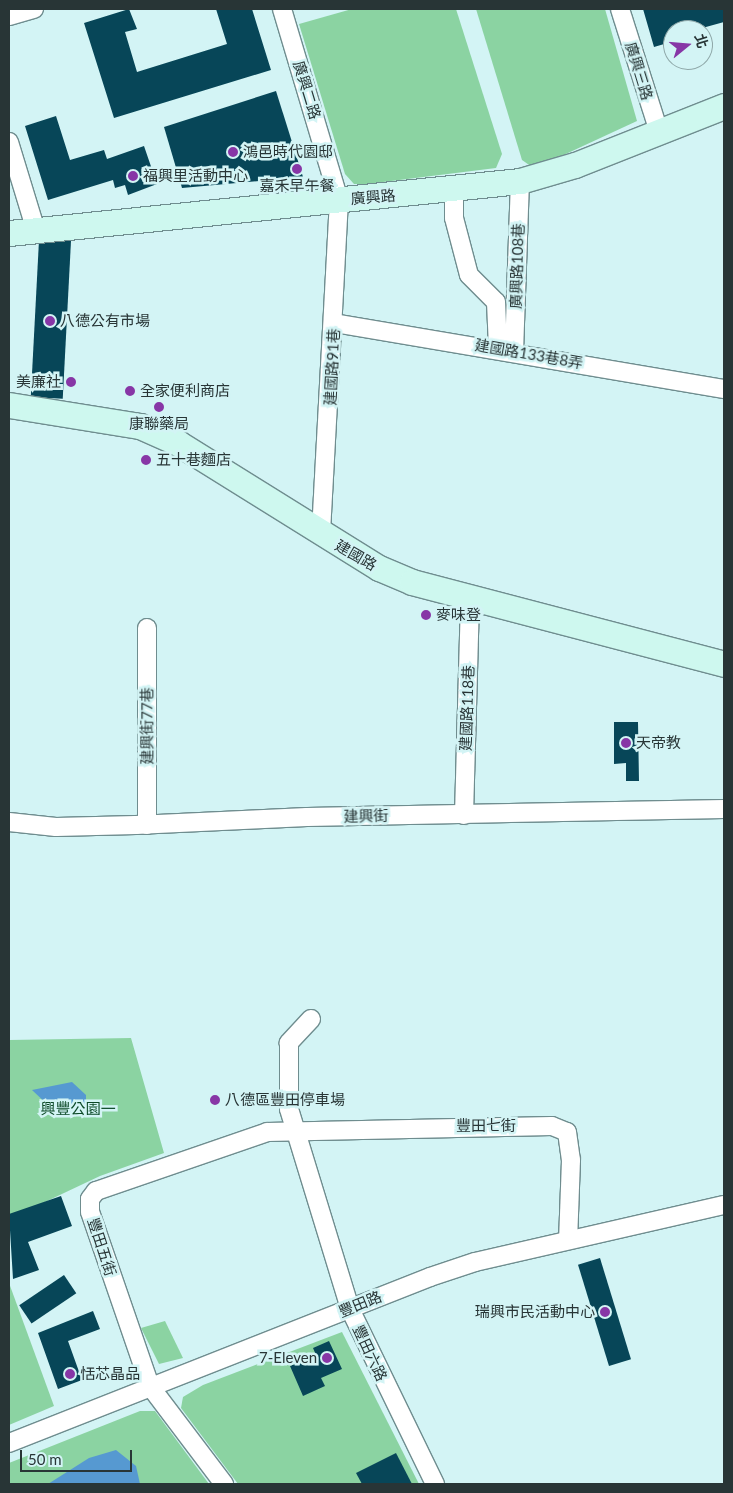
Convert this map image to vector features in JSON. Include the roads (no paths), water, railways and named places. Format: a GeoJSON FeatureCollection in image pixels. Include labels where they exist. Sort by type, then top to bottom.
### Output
{"type":"FeatureCollection","features":[{"type":"Feature","properties":{"kind":"street"},"geometry":{"type":"LineString","coordinates":[[9,16],[34,9]]}},
{"type":"Feature","properties":{"kind":"street","name":"廣興二路"},"geometry":{"type":"LineString","coordinates":[[282,9],[339,200]]}},
{"type":"Feature","properties":{"kind":"street","name":"廣興三路"},"geometry":{"type":"LineString","coordinates":[[620,9],[659,132]]}},
{"type":"Feature","properties":{"kind":"street","name":"廣興路"},"geometry":{"type":"LineString","coordinates":[[9,233],[454,190],[520,181],[659,132],[724,106]]}},
{"type":"Feature","properties":{"kind":"street"},"geometry":{"type":"LineString","coordinates":[[9,142],[36,231]]}},
{"type":"Feature","properties":{"kind":"street","name":"廣興路108巷"},"geometry":{"type":"LineString","coordinates":[[506,350],[520,181]]}},
{"type":"Feature","properties":{"kind":"street"},"geometry":{"type":"LineString","coordinates":[[454,190],[454,218],[469,275],[496,302],[506,350]]}},
{"type":"Feature","properties":{"kind":"street","name":"建國路91巷"},"geometry":{"type":"LineString","coordinates":[[321,534],[334,323],[339,200]]}},
{"type":"Feature","properties":{"kind":"street","name":"建國路133巷8弄"},"geometry":{"type":"LineString","coordinates":[[334,323],[506,350],[724,389]]}},
{"type":"Feature","properties":{"kind":"street","name":"建國路"},"geometry":{"type":"LineString","coordinates":[[9,406],[140,426],[178,443],[321,534],[379,568],[470,601],[724,664]]}},
{"type":"Feature","properties":{"kind":"street","name":"建國路118巷"},"geometry":{"type":"LineString","coordinates":[[464,815],[470,601]]}},
{"type":"Feature","properties":{"kind":"street","name":"建興街77巷"},"geometry":{"type":"LineString","coordinates":[[147,628],[147,825]]}},
{"type":"Feature","properties":{"kind":"street","name":"建興街"},"geometry":{"type":"LineString","coordinates":[[9,822],[56,826],[147,825],[724,809]]}},
{"type":"Feature","properties":{"kind":"street","name":"豐田六路"},"geometry":{"type":"LineString","coordinates":[[311,1019],[289,1043],[289,1109],[350,1309],[435,1484]]}},
{"type":"Feature","properties":{"kind":"street","name":"豐田七街"},"geometry":{"type":"LineString","coordinates":[[296,1129],[559,1128],[567,1132],[571,1160],[568,1240]]}},
{"type":"Feature","properties":{"kind":"street","name":"豐田五街"},"geometry":{"type":"LineString","coordinates":[[224,1484],[150,1386],[103,1252],[90,1199],[103,1188],[266,1132],[296,1129]]}},
{"type":"Feature","properties":{"kind":"street","name":"豐田路"},"geometry":{"type":"LineString","coordinates":[[9,1443],[150,1386],[475,1262],[724,1205]]}},
{"type":"Feature","properties":{"kind":"water"},"geometry":{"type":"Polygon","coordinates":[[[72,1082],[86,1095],[86,1113],[49,1106],[32,1090],[72,1082]]]}},
{"type":"Feature","properties":{"kind":"water"},"geometry":{"type":"Polygon","coordinates":[[[116,1450],[136,1466],[140,1484],[48,1484],[89,1458],[116,1450]]]}},
{"type":"Feature","properties":{"kind":"place","name":"鴻邑時代園邸"},"geometry":{"type":"Point","coordinates":[233,152]}},
{"type":"Feature","properties":{"kind":"place","name":"嘉禾早午餐"},"geometry":{"type":"Point","coordinates":[297,169]}},
{"type":"Feature","properties":{"kind":"place","name":"福興里活動中心"},"geometry":{"type":"Point","coordinates":[133,176]}},
{"type":"Feature","properties":{"kind":"place","name":"八德公有市場"},"geometry":{"type":"Point","coordinates":[50,321]}},
{"type":"Feature","properties":{"kind":"place","name":"美廉社"},"geometry":{"type":"Point","coordinates":[71,382]}},
{"type":"Feature","properties":{"kind":"place","name":"全家便利商店"},"geometry":{"type":"Point","coordinates":[130,391]}},
{"type":"Feature","properties":{"kind":"place","name":"康聯藥局"},"geometry":{"type":"Point","coordinates":[159,407]}},
{"type":"Feature","properties":{"kind":"place","name":"五十巷麵店"},"geometry":{"type":"Point","coordinates":[146,460]}},
{"type":"Feature","properties":{"kind":"place","name":"麥味登"},"geometry":{"type":"Point","coordinates":[426,615]}},
{"type":"Feature","properties":{"kind":"place","name":"天帝教"},"geometry":{"type":"Point","coordinates":[626,743]}},
{"type":"Feature","properties":{"kind":"place","name":"八德區豐田停車場"},"geometry":{"type":"Point","coordinates":[215,1100]}},
{"type":"Feature","properties":{"kind":"place","name":"瑞興市民活動中心"},"geometry":{"type":"Point","coordinates":[605,1312]}},
{"type":"Feature","properties":{"kind":"place","name":"7-Eleven"},"geometry":{"type":"Point","coordinates":[327,1358]}},
{"type":"Feature","properties":{"kind":"place","name":"恬芯晶品"},"geometry":{"type":"Point","coordinates":[70,1374]}},
{"type":"Feature","properties":{"kind":"park label","name":"興豐公園一"},"geometry":{"type":"Point","coordinates":[78,1109]}}]}
